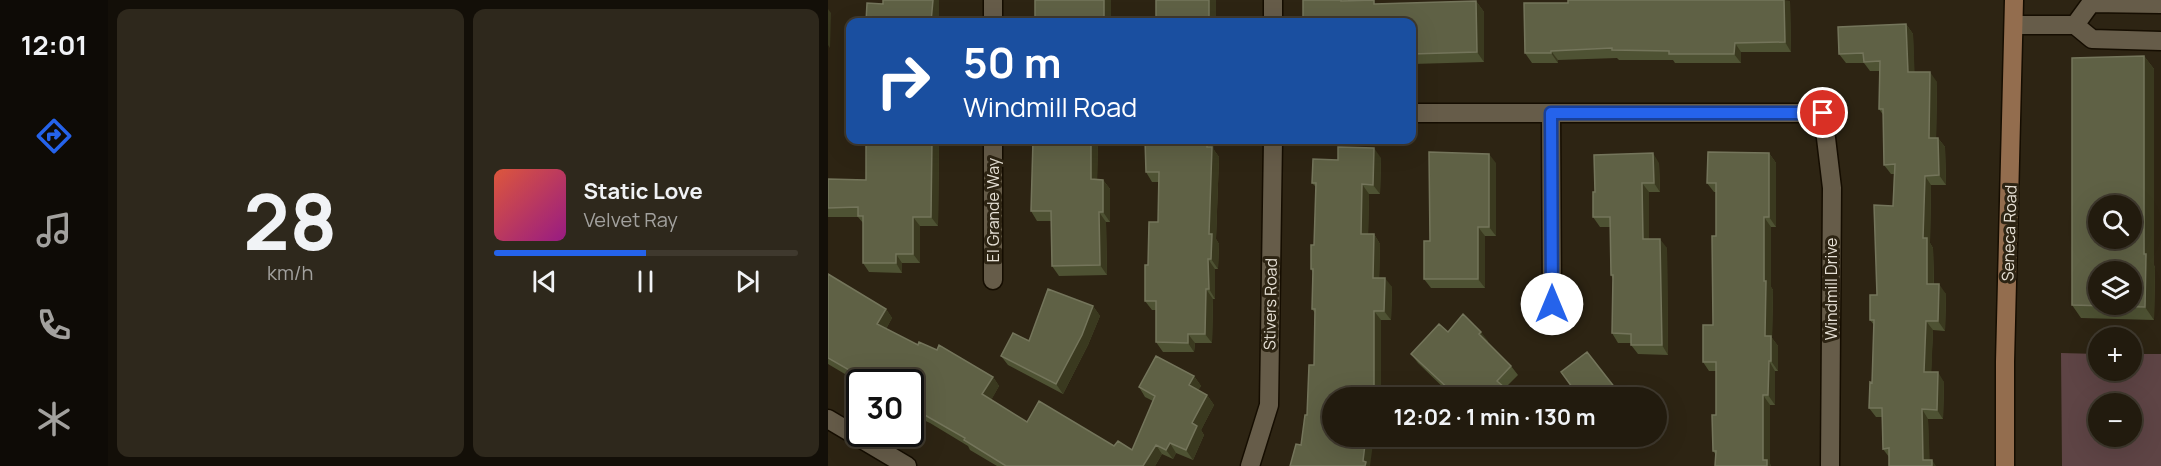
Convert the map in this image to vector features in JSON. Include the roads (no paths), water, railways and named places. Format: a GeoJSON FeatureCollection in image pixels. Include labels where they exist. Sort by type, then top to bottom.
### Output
{"type":"FeatureCollection","features":[{"type":"Feature","properties":{"kind":"street"},"geometry":{"type":"LineString","coordinates":[[993,0],[993,18]]}},
{"type":"Feature","properties":{"kind":"street"},"geometry":{"type":"LineString","coordinates":[[1273,0],[1273,18]]}},
{"type":"Feature","properties":{"kind":"street","name":"Seneca Road"},"geometry":{"type":"LineString","coordinates":[[2005,466],[2005,362],[2014,0]]}},
{"type":"Feature","properties":{"kind":"street"},"geometry":{"type":"LineString","coordinates":[[2075,25],[2091,3],[2161,4]]}},
{"type":"Feature","properties":{"kind":"street"},"geometry":{"type":"LineString","coordinates":[[2014,25],[2075,25],[2092,39],[2161,41]]}},
{"type":"Feature","properties":{"kind":"street"},"geometry":{"type":"LineString","coordinates":[[1416,113],[1551,113],[1552,304]]}},
{"type":"Feature","properties":{"kind":"street","name":"Windmill Drive"},"geometry":{"type":"LineString","coordinates":[[1551,113],[1823,113],[1832,188],[1830,466]]}},
{"type":"Feature","properties":{"kind":"street","name":"El Grande Way"},"geometry":{"type":"LineString","coordinates":[[993,144],[993,280]]}},
{"type":"Feature","properties":{"kind":"street","name":"Stivers Road"},"geometry":{"type":"LineString","coordinates":[[1250,466],[1269,405],[1273,144]]}},
{"type":"Feature","properties":{"kind":"street"},"geometry":{"type":"LineString","coordinates":[[828,419],[907,466]]}}]}
